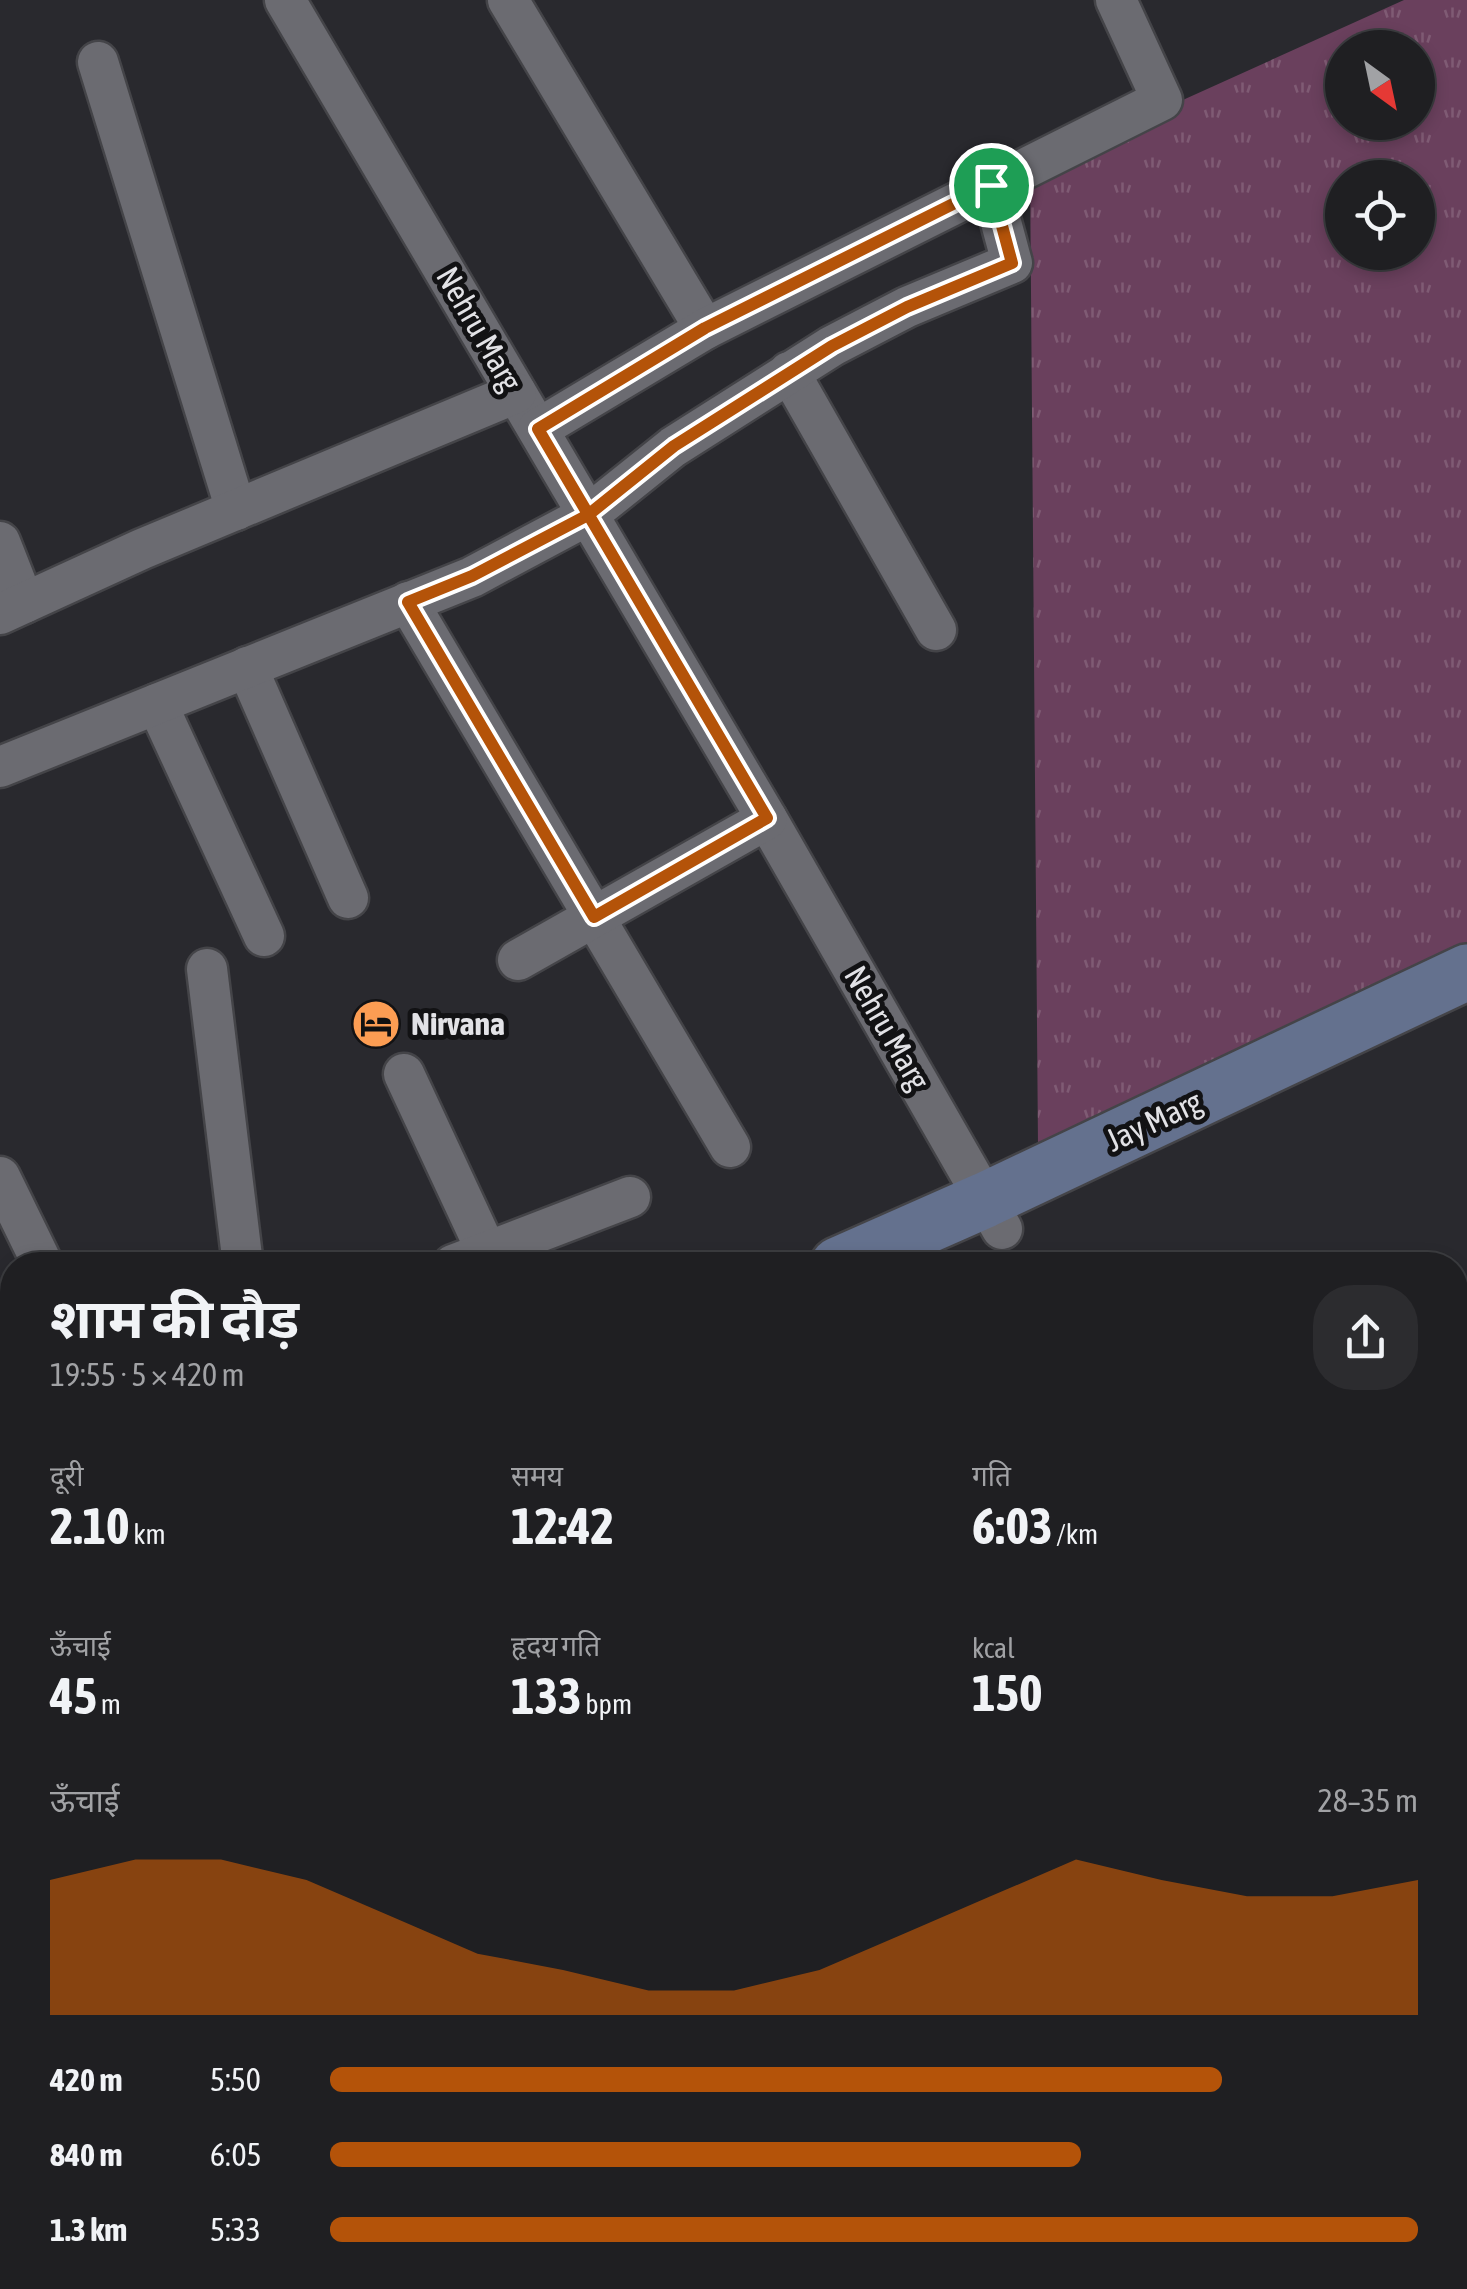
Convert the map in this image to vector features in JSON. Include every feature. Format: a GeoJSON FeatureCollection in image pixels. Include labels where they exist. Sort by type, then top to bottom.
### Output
{"type":"FeatureCollection","features":[{"type":"Feature","properties":{"kind":"main road","name":"Jay Marg"},"geometry":{"type":"LineString","coordinates":[[940,1252],[993,1215],[1467,972]]}},
{"type":"Feature","properties":{"kind":"main road","name":"Jay Marg"},"geometry":{"type":"LineString","coordinates":[[878,1252],[993,1215],[1467,1011]]}},
{"type":"Feature","properties":{"kind":"street","name":"Nehru Marg"},"geometry":{"type":"LineString","coordinates":[[286,0],[767,818],[993,1215]]}},
{"type":"Feature","properties":{"kind":"street"},"geometry":{"type":"LineString","coordinates":[[508,0],[705,328]]}},
{"type":"Feature","properties":{"kind":"street"},"geometry":{"type":"LineString","coordinates":[[538,429],[705,328],[1162,100],[1116,0]]}},
{"type":"Feature","properties":{"kind":"street"},"geometry":{"type":"LineString","coordinates":[[98,62],[236,510]]}},
{"type":"Feature","properties":{"kind":"street"},"geometry":{"type":"LineString","coordinates":[[0,767],[472,576],[588,515],[674,446],[789,372],[907,307],[1012,263],[991,185]]}},
{"type":"Feature","properties":{"kind":"street"},"geometry":{"type":"LineString","coordinates":[[789,372],[936,630]]}},
{"type":"Feature","properties":{"kind":"street"},"geometry":{"type":"LineString","coordinates":[[0,542],[12,608],[516,392]]}},
{"type":"Feature","properties":{"kind":"street"},"geometry":{"type":"LineString","coordinates":[[408,602],[730,1147]]}},
{"type":"Feature","properties":{"kind":"street"},"geometry":{"type":"LineString","coordinates":[[247,667],[348,898]]}},
{"type":"Feature","properties":{"kind":"street"},"geometry":{"type":"LineString","coordinates":[[157,704],[264,936]]}},
{"type":"Feature","properties":{"kind":"street"},"geometry":{"type":"LineString","coordinates":[[518,960],[767,818]]}},
{"type":"Feature","properties":{"kind":"street"},"geometry":{"type":"LineString","coordinates":[[207,969],[241,1252]]}},
{"type":"Feature","properties":{"kind":"street"},"geometry":{"type":"LineString","coordinates":[[404,1074],[474,1252]]}},
{"type":"Feature","properties":{"kind":"street"},"geometry":{"type":"LineString","coordinates":[[0,1176],[12,1232],[31,1252]]}},
{"type":"Feature","properties":{"kind":"street"},"geometry":{"type":"LineString","coordinates":[[496,1252],[630,1197]]}},
{"type":"Feature","properties":{"kind":"green space"},"geometry":{"type":"Polygon","coordinates":[[[1404,0],[1467,0],[1467,947],[1038,1146],[1030,169],[1325,36],[1325,140],[1435,140],[1435,30],[1338,30],[1404,0]]]}},
{"type":"Feature","properties":{"kind":"place","name":"Nirvana"},"geometry":{"type":"Point","coordinates":[376,1024]}},
{"type":"Feature","properties":{"kind":"route"},"geometry":{"type":"LineString","coordinates":[[991,185],[705,328],[538,429],[588,515],[767,818],[594,917],[408,602],[472,576],[588,515],[674,446],[832,346],[907,307],[1012,263],[991,185]]}}]}
